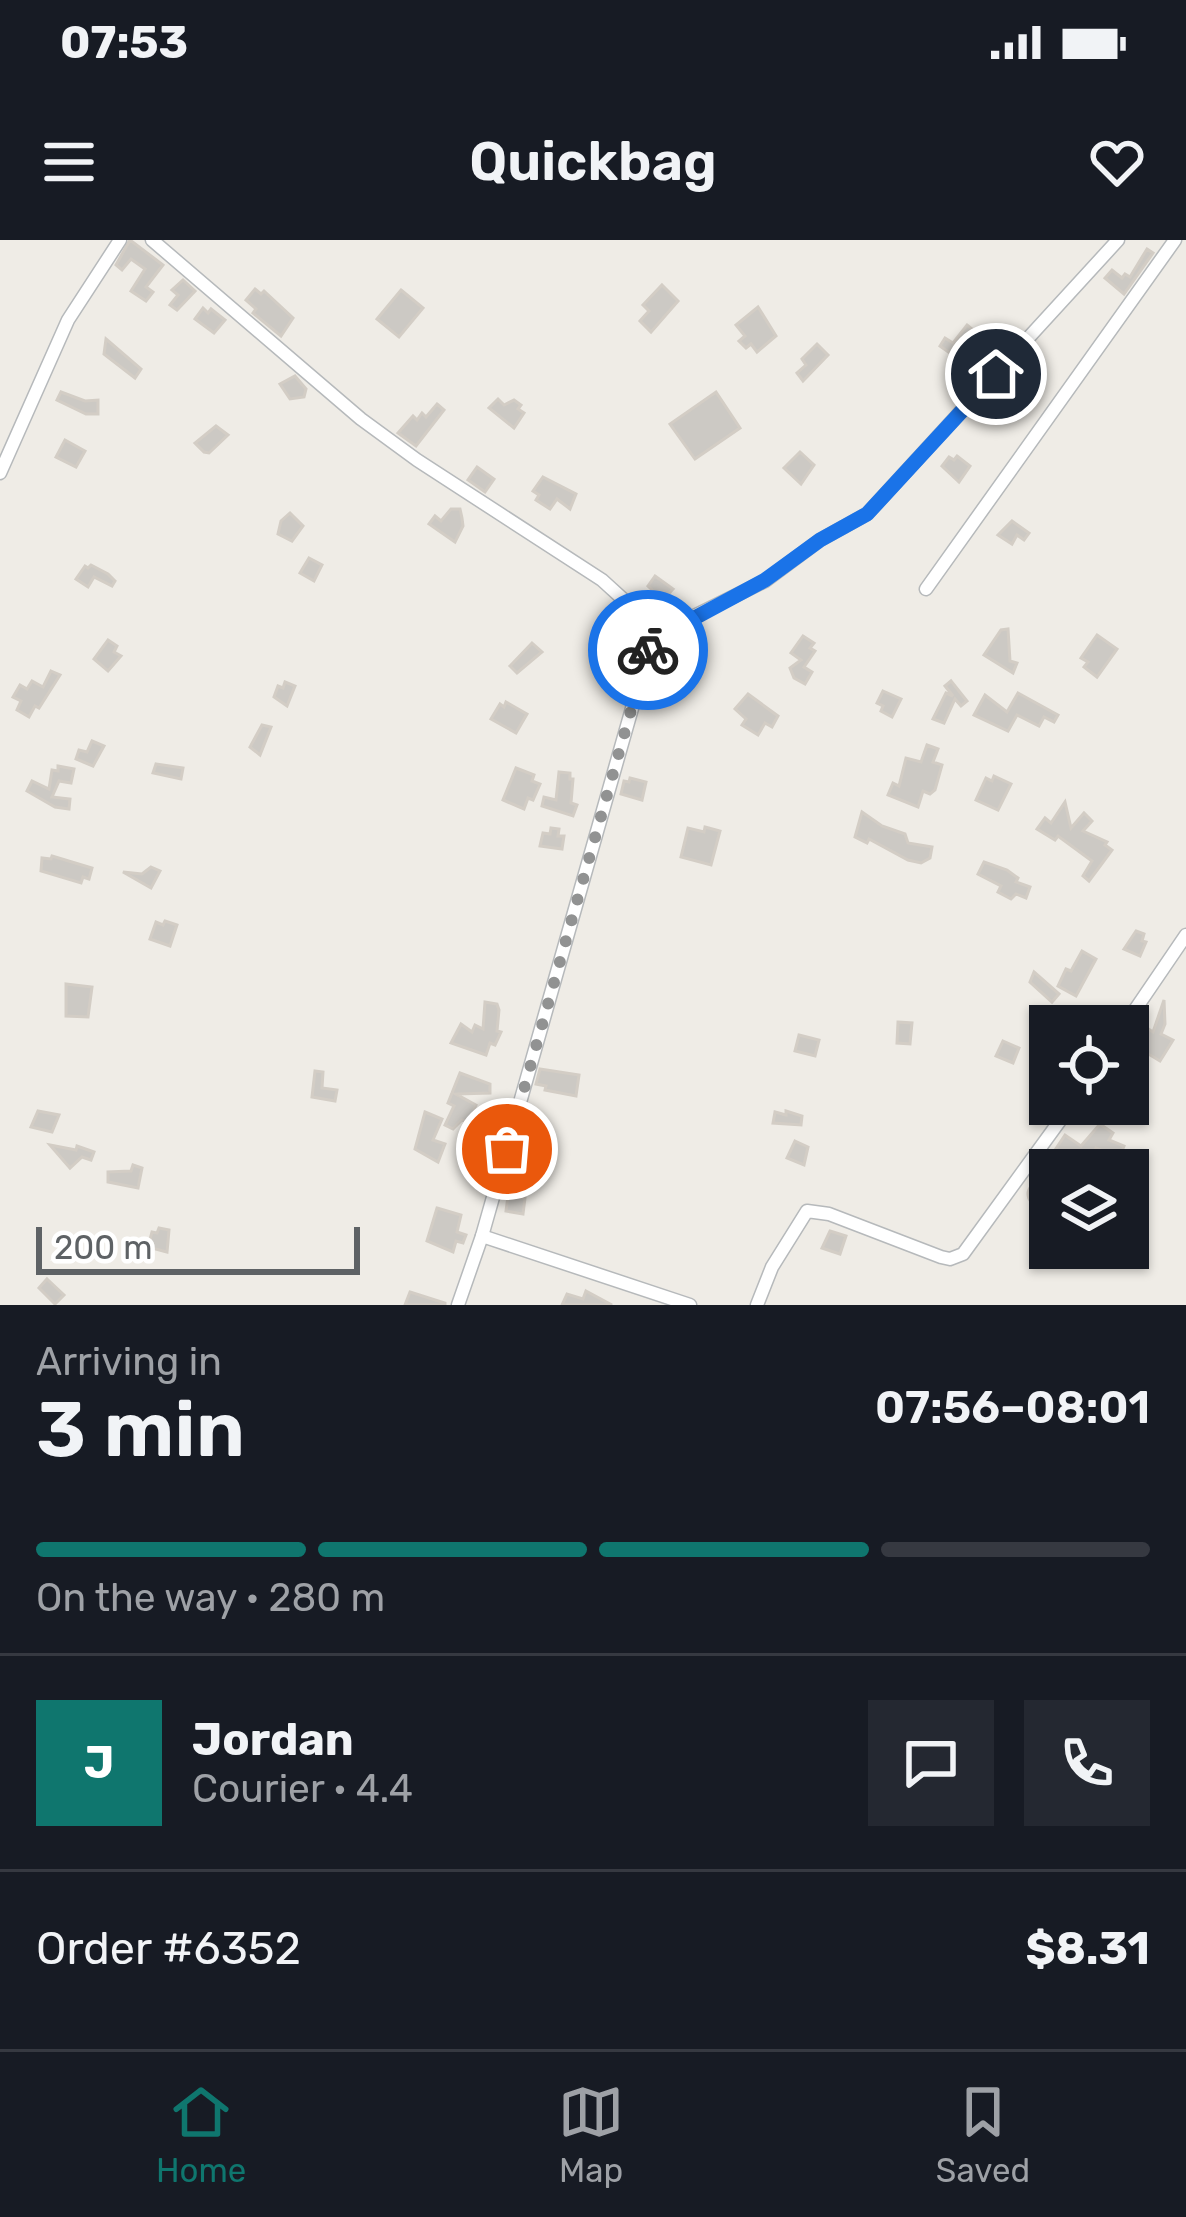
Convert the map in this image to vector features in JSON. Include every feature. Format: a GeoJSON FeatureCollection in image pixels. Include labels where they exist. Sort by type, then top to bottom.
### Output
{"type":"FeatureCollection","features":[{"type":"Feature","properties":{"kind":"street"},"geometry":{"type":"LineString","coordinates":[[0,473],[68,320],[119,240]]}},
{"type":"Feature","properties":{"kind":"street"},"geometry":{"type":"LineString","coordinates":[[152,240],[361,419],[602,580],[656,624],[674,629],[765,580],[820,540],[867,514],[1118,240]]}},
{"type":"Feature","properties":{"kind":"street"},"geometry":{"type":"LineString","coordinates":[[926,589],[1175,240]]}},
{"type":"Feature","properties":{"kind":"street"},"geometry":{"type":"LineString","coordinates":[[458,1305],[482,1236],[656,624]]}},
{"type":"Feature","properties":{"kind":"street"},"geometry":{"type":"LineString","coordinates":[[1138,1005],[1186,935]]}},
{"type":"Feature","properties":{"kind":"street"},"geometry":{"type":"LineString","coordinates":[[757,1305],[772,1268],[807,1211],[829,1214],[941,1257],[963,1254],[1057,1125]]}},
{"type":"Feature","properties":{"kind":"street"},"geometry":{"type":"LineString","coordinates":[[482,1236],[690,1305]]}},
{"type":"Feature","properties":{"kind":"building"},"geometry":{"type":"Polygon","coordinates":[[[130,240],[163,265],[146,287],[153,292],[146,301],[131,291],[145,269],[131,259],[122,270],[116,265],[130,240]]]}},
{"type":"Feature","properties":{"kind":"building"},"geometry":{"type":"Polygon","coordinates":[[[1147,249],[1153,253],[1124,294],[1105,278],[1112,270],[1122,278],[1130,277],[1147,249]]]}},
{"type":"Feature","properties":{"kind":"building"},"geometry":{"type":"Polygon","coordinates":[[[183,280],[195,291],[177,310],[170,305],[178,295],[172,290],[183,280]]]}},
{"type":"Feature","properties":{"kind":"building"},"geometry":{"type":"Polygon","coordinates":[[[662,285],[678,301],[651,332],[640,321],[649,311],[643,305],[662,285]]]}},
{"type":"Feature","properties":{"kind":"building"},"geometry":{"type":"Polygon","coordinates":[[[255,289],[264,291],[293,318],[281,336],[253,313],[256,309],[246,300],[255,289]]]}},
{"type":"Feature","properties":{"kind":"building"},"geometry":{"type":"Polygon","coordinates":[[[401,290],[423,308],[399,337],[377,319],[401,290]]]}},
{"type":"Feature","properties":{"kind":"building"},"geometry":{"type":"Polygon","coordinates":[[[758,307],[776,336],[757,352],[751,344],[746,348],[739,341],[745,336],[736,325],[758,307]]]}},
{"type":"Feature","properties":{"kind":"building"},"geometry":{"type":"Polygon","coordinates":[[[203,308],[225,320],[214,333],[195,319],[203,308]]]}},
{"type":"Feature","properties":{"kind":"building"},"geometry":{"type":"Polygon","coordinates":[[[967,325],[972,329],[954,356],[940,346],[945,338],[953,343],[967,325]]]}},
{"type":"Feature","properties":{"kind":"building"},"geometry":{"type":"Polygon","coordinates":[[[106,339],[141,369],[135,378],[104,354],[106,339]]]}},
{"type":"Feature","properties":{"kind":"building"},"geometry":{"type":"Polygon","coordinates":[[[817,344],[828,355],[803,381],[797,373],[806,365],[802,359],[817,344]]]}},
{"type":"Feature","properties":{"kind":"building"},"geometry":{"type":"Polygon","coordinates":[[[295,376],[306,389],[304,397],[290,399],[280,384],[295,376]]]}},
{"type":"Feature","properties":{"kind":"building"},"geometry":{"type":"Polygon","coordinates":[[[61,392],[85,401],[98,400],[98,414],[86,414],[57,400],[61,392]]]}},
{"type":"Feature","properties":{"kind":"building"},"geometry":{"type":"Polygon","coordinates":[[[716,392],[740,428],[695,459],[670,424],[716,392]]]}},
{"type":"Feature","properties":{"kind":"building"},"geometry":{"type":"Polygon","coordinates":[[[498,399],[504,405],[514,400],[521,405],[518,409],[524,413],[514,428],[489,408],[498,399]]]}},
{"type":"Feature","properties":{"kind":"building"},"geometry":{"type":"Polygon","coordinates":[[[437,404],[444,410],[416,446],[398,433],[413,416],[417,420],[422,413],[426,417],[437,404]]]}},
{"type":"Feature","properties":{"kind":"building"},"geometry":{"type":"Polygon","coordinates":[[[216,426],[228,435],[209,453],[204,452],[195,443],[216,426]]]}},
{"type":"Feature","properties":{"kind":"building"},"geometry":{"type":"Polygon","coordinates":[[[65,440],[85,451],[76,467],[56,457],[65,440]]]}},
{"type":"Feature","properties":{"kind":"building"},"geometry":{"type":"Polygon","coordinates":[[[800,452],[814,465],[801,484],[784,468],[800,452]]]}},
{"type":"Feature","properties":{"kind":"building"},"geometry":{"type":"Polygon","coordinates":[[[957,456],[970,466],[959,482],[942,466],[949,457],[957,456]]]}},
{"type":"Feature","properties":{"kind":"building"},"geometry":{"type":"Polygon","coordinates":[[[477,467],[494,479],[485,492],[468,480],[477,467]]]}},
{"type":"Feature","properties":{"kind":"building"},"geometry":{"type":"Polygon","coordinates":[[[543,477],[576,494],[570,509],[557,499],[550,509],[536,500],[539,495],[533,491],[543,477]]]}},
{"type":"Feature","properties":{"kind":"building"},"geometry":{"type":"Polygon","coordinates":[[[451,509],[460,509],[463,526],[455,542],[429,524],[435,516],[441,521],[451,509]]]}},
{"type":"Feature","properties":{"kind":"building"},"geometry":{"type":"Polygon","coordinates":[[[290,513],[303,526],[292,541],[278,534],[281,521],[290,513]]]}},
{"type":"Feature","properties":{"kind":"building"},"geometry":{"type":"Polygon","coordinates":[[[1012,521],[1029,533],[1024,540],[1017,535],[1012,544],[998,535],[1012,521]]]}},
{"type":"Feature","properties":{"kind":"building"},"geometry":{"type":"Polygon","coordinates":[[[309,558],[322,565],[314,581],[300,573],[309,558]]]}},
{"type":"Feature","properties":{"kind":"building"},"geometry":{"type":"Polygon","coordinates":[[[91,565],[115,581],[112,586],[94,577],[88,587],[76,579],[91,565]]]}},
{"type":"Feature","properties":{"kind":"building"},"geometry":{"type":"Polygon","coordinates":[[[655,576],[673,589],[663,600],[648,586],[655,576]]]}},
{"type":"Feature","properties":{"kind":"building"},"geometry":{"type":"Polygon","coordinates":[[[1008,629],[1010,661],[1017,663],[1013,673],[984,655],[1001,630],[1008,629]]]}},
{"type":"Feature","properties":{"kind":"building"},"geometry":{"type":"Polygon","coordinates":[[[1097,635],[1117,649],[1097,677],[1081,658],[1097,635]]]}},
{"type":"Feature","properties":{"kind":"building"},"geometry":{"type":"Polygon","coordinates":[[[803,636],[814,643],[810,648],[815,651],[804,667],[812,672],[805,684],[794,678],[790,668],[801,660],[791,653],[803,636]]]}},
{"type":"Feature","properties":{"kind":"building"},"geometry":{"type":"Polygon","coordinates":[[[108,640],[121,656],[108,671],[94,659],[108,640]]]}},
{"type":"Feature","properties":{"kind":"building"},"geometry":{"type":"Polygon","coordinates":[[[532,643],[542,652],[517,673],[510,666],[532,643]]]}},
{"type":"Feature","properties":{"kind":"building"},"geometry":{"type":"Polygon","coordinates":[[[51,671],[60,675],[39,708],[35,706],[29,717],[17,710],[21,701],[13,697],[20,685],[27,689],[32,681],[43,687],[51,671]]]}},
{"type":"Feature","properties":{"kind":"building"},"geometry":{"type":"Polygon","coordinates":[[[951,681],[967,701],[961,706],[955,699],[944,723],[933,719],[946,693],[953,696],[945,686],[951,681]]]}},
{"type":"Feature","properties":{"kind":"building"},"geometry":{"type":"Polygon","coordinates":[[[285,682],[295,686],[287,706],[274,697],[285,682]]]}},
{"type":"Feature","properties":{"kind":"building"},"geometry":{"type":"Polygon","coordinates":[[[883,691],[901,699],[892,717],[877,703],[883,691]]]}},
{"type":"Feature","properties":{"kind":"building"},"geometry":{"type":"Polygon","coordinates":[[[1018,693],[1058,715],[1054,722],[1044,717],[1039,726],[1017,715],[1008,731],[974,715],[985,695],[1007,712],[1018,693]]]}},
{"type":"Feature","properties":{"kind":"building"},"geometry":{"type":"Polygon","coordinates":[[[748,694],[778,716],[772,727],[765,723],[758,735],[742,725],[746,719],[735,709],[748,694]]]}},
{"type":"Feature","properties":{"kind":"building"},"geometry":{"type":"Polygon","coordinates":[[[506,702],[527,714],[516,733],[491,719],[506,702]]]}},
{"type":"Feature","properties":{"kind":"building"},"geometry":{"type":"Polygon","coordinates":[[[262,725],[271,727],[260,755],[250,747],[262,725]]]}},
{"type":"Feature","properties":{"kind":"building"},"geometry":{"type":"Polygon","coordinates":[[[92,741],[104,746],[93,766],[76,759],[79,750],[87,752],[92,741]]]}},
{"type":"Feature","properties":{"kind":"building"},"geometry":{"type":"Polygon","coordinates":[[[927,745],[938,749],[933,762],[942,765],[935,790],[923,791],[918,807],[888,795],[893,783],[899,786],[906,758],[921,762],[927,745]]]}},
{"type":"Feature","properties":{"kind":"building"},"geometry":{"type":"Polygon","coordinates":[[[156,764],[183,768],[181,779],[153,773],[156,764]]]}},
{"type":"Feature","properties":{"kind":"building"},"geometry":{"type":"Polygon","coordinates":[[[58,766],[74,769],[71,783],[59,781],[52,797],[70,799],[69,809],[55,807],[27,791],[32,781],[49,789],[52,770],[58,771],[58,766]]]}},
{"type":"Feature","properties":{"kind":"building"},"geometry":{"type":"Polygon","coordinates":[[[516,768],[534,775],[532,781],[540,784],[524,809],[503,800],[516,768]]]}},
{"type":"Feature","properties":{"kind":"building"},"geometry":{"type":"Polygon","coordinates":[[[559,772],[570,773],[573,779],[571,803],[577,805],[573,816],[542,806],[544,797],[556,800],[559,772]]]}},
{"type":"Feature","properties":{"kind":"building"},"geometry":{"type":"Polygon","coordinates":[[[994,776],[1011,784],[998,810],[976,800],[986,778],[992,781],[994,776]]]}},
{"type":"Feature","properties":{"kind":"building"},"geometry":{"type":"Polygon","coordinates":[[[624,781],[646,782],[642,800],[621,794],[624,781]]]}},
{"type":"Feature","properties":{"kind":"building"},"geometry":{"type":"Polygon","coordinates":[[[1065,802],[1071,828],[1084,813],[1092,821],[1083,831],[1107,842],[1112,850],[1089,881],[1083,876],[1092,861],[1058,836],[1055,840],[1037,829],[1045,818],[1051,823],[1065,802]]]}},
{"type":"Feature","properties":{"kind":"building"},"geometry":{"type":"Polygon","coordinates":[[[862,812],[905,834],[908,843],[932,847],[930,858],[921,863],[908,860],[869,839],[867,843],[855,837],[862,812]]]}},
{"type":"Feature","properties":{"kind":"building"},"geometry":{"type":"Polygon","coordinates":[[[705,827],[720,831],[711,865],[681,857],[688,828],[704,832],[705,827]]]}},
{"type":"Feature","properties":{"kind":"building"},"geometry":{"type":"Polygon","coordinates":[[[551,828],[564,836],[562,849],[540,846],[543,833],[550,834],[551,828]]]}},
{"type":"Feature","properties":{"kind":"building"},"geometry":{"type":"Polygon","coordinates":[[[52,856],[92,868],[89,879],[83,877],[81,883],[41,871],[42,858],[52,856]]]}},
{"type":"Feature","properties":{"kind":"building"},"geometry":{"type":"Polygon","coordinates":[[[984,862],[1007,870],[1018,878],[1016,882],[1030,887],[1026,898],[1016,894],[1011,899],[998,892],[1001,886],[978,874],[984,862]]]}},
{"type":"Feature","properties":{"kind":"building"},"geometry":{"type":"Polygon","coordinates":[[[151,867],[160,871],[151,888],[123,872],[142,874],[151,867]]]}},
{"type":"Feature","properties":{"kind":"building"},"geometry":{"type":"Polygon","coordinates":[[[165,921],[177,925],[170,946],[150,939],[156,922],[163,925],[165,921]]]}},
{"type":"Feature","properties":{"kind":"building"},"geometry":{"type":"Polygon","coordinates":[[[1136,931],[1144,934],[1142,941],[1146,942],[1140,956],[1124,949],[1136,931]]]}},
{"type":"Feature","properties":{"kind":"building"},"geometry":{"type":"Polygon","coordinates":[[[1082,951],[1096,959],[1076,996],[1058,986],[1082,951]]]}},
{"type":"Feature","properties":{"kind":"building"},"geometry":{"type":"Polygon","coordinates":[[[1034,972],[1059,994],[1052,1002],[1030,982],[1034,972]]]}},
{"type":"Feature","properties":{"kind":"building"},"geometry":{"type":"Polygon","coordinates":[[[66,984],[92,987],[88,1017],[66,1016],[66,984]]]}},
{"type":"Feature","properties":{"kind":"building"},"geometry":{"type":"Polygon","coordinates":[[[1164,1000],[1161,1034],[1173,1040],[1160,1061],[1149,1054],[1149,1029],[1153,1032],[1164,1000]]]}},
{"type":"Feature","properties":{"kind":"building"},"geometry":{"type":"Polygon","coordinates":[[[485,1002],[497,1004],[499,1010],[497,1031],[501,1032],[495,1045],[490,1043],[486,1055],[451,1043],[461,1024],[472,1032],[475,1025],[483,1029],[485,1002]]]}},
{"type":"Feature","properties":{"kind":"building"},"geometry":{"type":"Polygon","coordinates":[[[898,1022],[912,1023],[910,1044],[897,1043],[898,1022]]]}},
{"type":"Feature","properties":{"kind":"building"},"geometry":{"type":"Polygon","coordinates":[[[799,1035],[819,1040],[815,1056],[795,1051],[799,1035]]]}},
{"type":"Feature","properties":{"kind":"building"},"geometry":{"type":"Polygon","coordinates":[[[1003,1041],[1019,1048],[1013,1063],[996,1056],[1003,1041]]]}},
{"type":"Feature","properties":{"kind":"building"},"geometry":{"type":"Polygon","coordinates":[[[540,1069],[579,1075],[576,1096],[536,1084],[540,1069]]]}},
{"type":"Feature","properties":{"kind":"building"},"geometry":{"type":"Polygon","coordinates":[[[315,1071],[323,1072],[322,1088],[337,1090],[335,1101],[312,1097],[315,1071]]]}},
{"type":"Feature","properties":{"kind":"building"},"geometry":{"type":"Polygon","coordinates":[[[460,1073],[490,1084],[490,1093],[456,1094],[478,1111],[474,1119],[462,1120],[453,1129],[445,1125],[460,1073]]]}},
{"type":"Feature","properties":{"kind":"building"},"geometry":{"type":"Polygon","coordinates":[[[38,1111],[59,1115],[52,1132],[31,1127],[38,1111]]]}},
{"type":"Feature","properties":{"kind":"building"},"geometry":{"type":"Polygon","coordinates":[[[786,1111],[802,1116],[801,1125],[773,1123],[775,1112],[786,1115],[786,1111]]]}},
{"type":"Feature","properties":{"kind":"building"},"geometry":{"type":"Polygon","coordinates":[[[425,1112],[442,1119],[433,1140],[445,1144],[438,1162],[415,1149],[425,1112]]]}},
{"type":"Feature","properties":{"kind":"building"},"geometry":{"type":"Polygon","coordinates":[[[1101,1125],[1113,1133],[1109,1140],[1124,1146],[1056,1149],[1065,1135],[1081,1146],[1101,1125]]]}},
{"type":"Feature","properties":{"kind":"building"},"geometry":{"type":"Polygon","coordinates":[[[795,1141],[808,1147],[804,1165],[787,1158],[795,1141]]]}},
{"type":"Feature","properties":{"kind":"building"},"geometry":{"type":"Polygon","coordinates":[[[50,1145],[94,1152],[91,1160],[82,1157],[70,1168],[50,1145]]]}},
{"type":"Feature","properties":{"kind":"building"},"geometry":{"type":"Polygon","coordinates":[[[133,1165],[142,1168],[138,1188],[108,1182],[108,1172],[131,1171],[133,1165]]]}},
{"type":"Feature","properties":{"kind":"building"},"geometry":{"type":"Polygon","coordinates":[[[508,1196],[525,1198],[523,1214],[506,1211],[508,1196]]]}},
{"type":"Feature","properties":{"kind":"building"},"geometry":{"type":"Polygon","coordinates":[[[437,1208],[461,1215],[457,1232],[466,1235],[463,1243],[456,1241],[453,1252],[427,1241],[437,1208]]]}},
{"type":"Feature","properties":{"kind":"building"},"geometry":{"type":"Polygon","coordinates":[[[169,1230],[167,1252],[148,1247],[152,1232],[169,1230]]]}},
{"type":"Feature","properties":{"kind":"building"},"geometry":{"type":"Polygon","coordinates":[[[830,1231],[846,1236],[840,1254],[822,1248],[830,1231]]]}},
{"type":"Feature","properties":{"kind":"building"},"geometry":{"type":"Polygon","coordinates":[[[47,1279],[64,1295],[55,1304],[39,1288],[47,1279]]]}},
{"type":"Feature","properties":{"kind":"building"},"geometry":{"type":"Polygon","coordinates":[[[586,1291],[612,1305],[562,1305],[567,1294],[583,1299],[586,1291]]]}},
{"type":"Feature","properties":{"kind":"building"},"geometry":{"type":"Polygon","coordinates":[[[410,1292],[445,1303],[445,1305],[405,1305],[410,1292]]]}},
{"type":"Feature","properties":{"kind":"way so far"},"geometry":{"type":"LineString","coordinates":[[507,1149],[648,650]]}},
{"type":"Feature","properties":{"kind":"route"},"geometry":{"type":"LineString","coordinates":[[648,650],[656,624],[674,629],[765,580],[820,540],[867,514],[996,374]]}}]}
